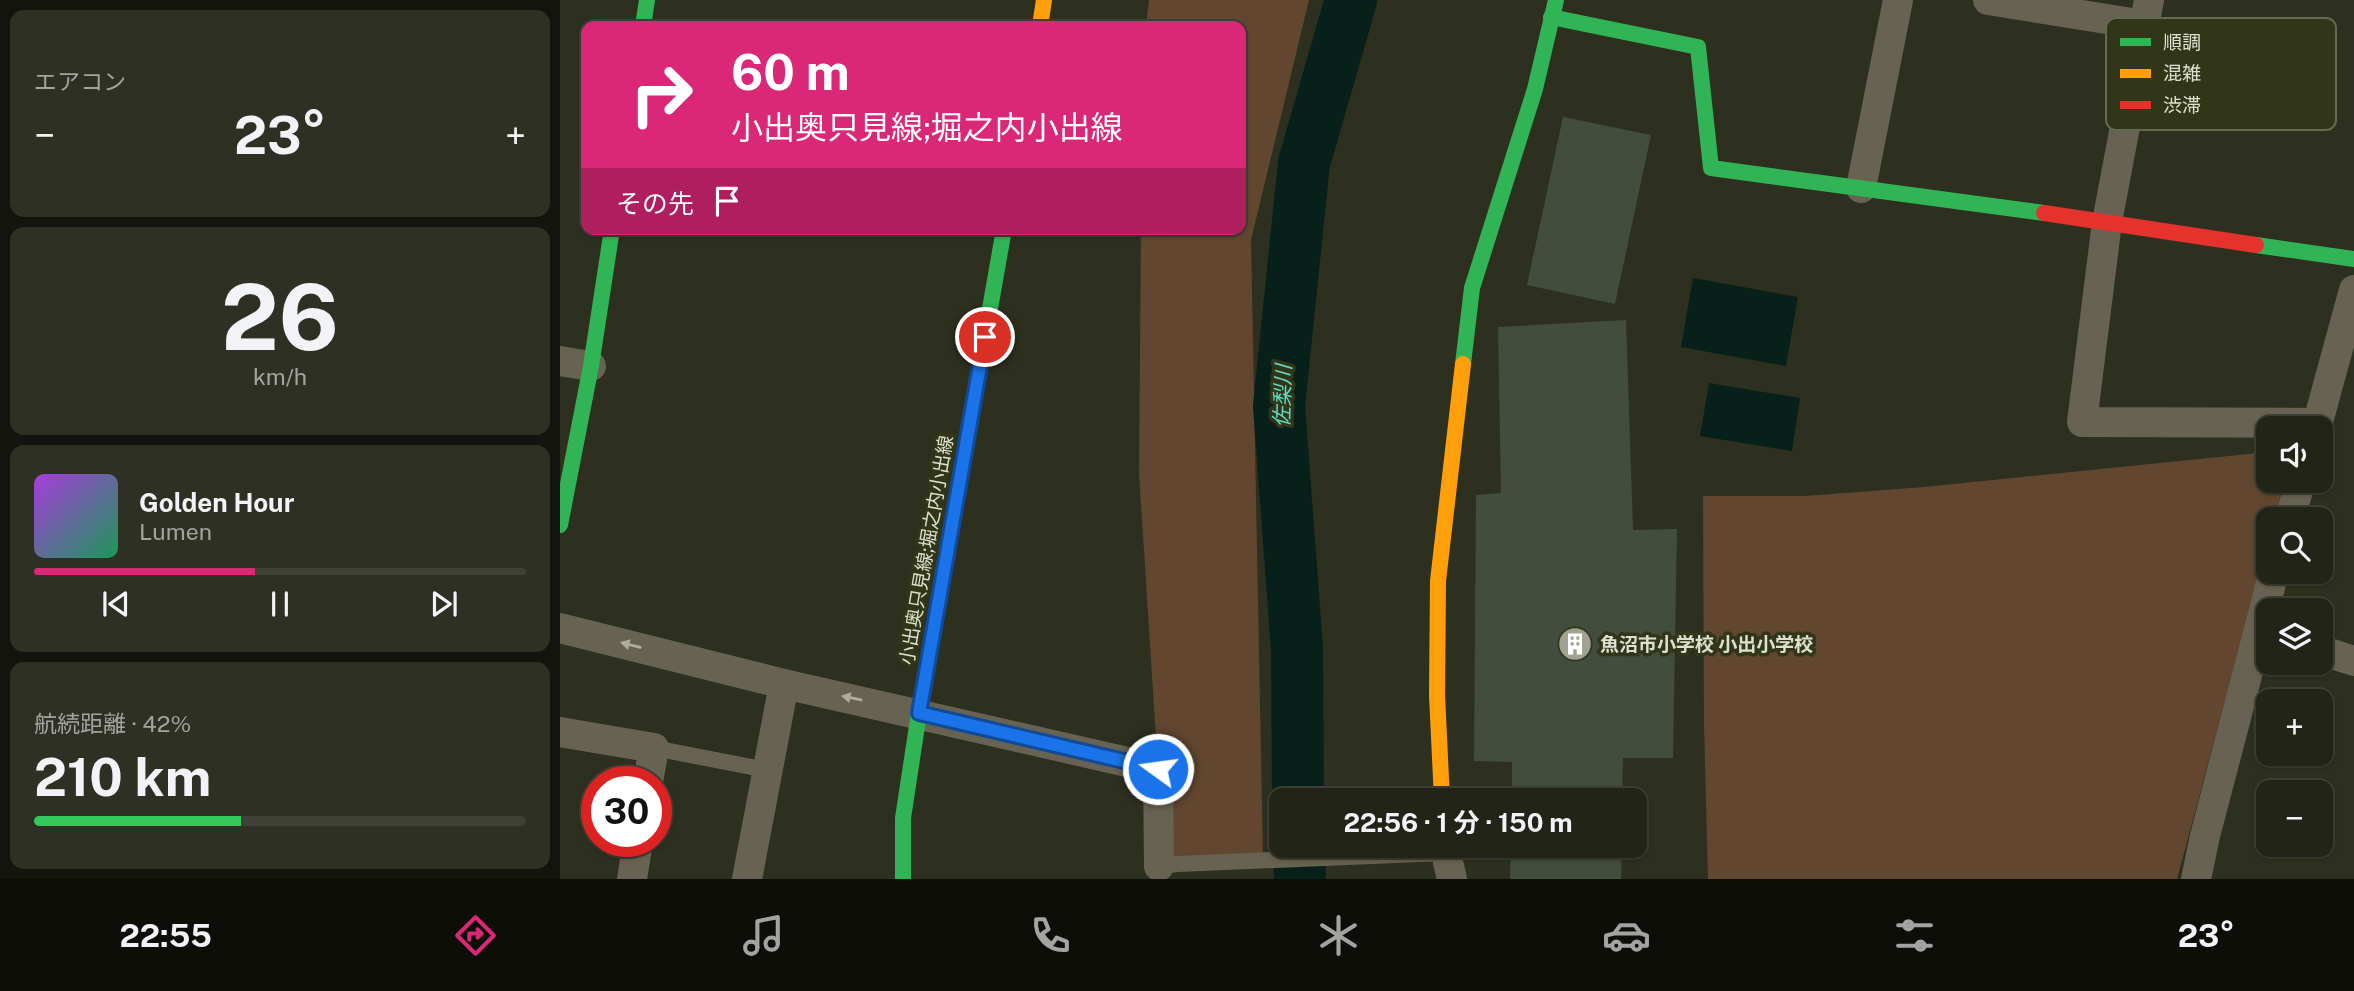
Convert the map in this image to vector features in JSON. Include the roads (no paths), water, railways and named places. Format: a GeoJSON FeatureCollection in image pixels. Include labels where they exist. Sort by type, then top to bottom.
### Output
{"type":"FeatureCollection","features":[{"type":"Feature","properties":{"kind":"street"},"geometry":{"type":"LineString","coordinates":[[644,21],[647,0]]}},
{"type":"Feature","properties":{"kind":"street"},"geometry":{"type":"LineString","coordinates":[[1041,21],[1044,0]]}},
{"type":"Feature","properties":{"kind":"street"},"geometry":{"type":"LineString","coordinates":[[1441,788],[1437,695],[1438,580],[1472,288],[1535,89],[1556,0]]}},
{"type":"Feature","properties":{"kind":"street"},"geometry":{"type":"LineString","coordinates":[[1861,188],[1898,0]]}},
{"type":"Feature","properties":{"kind":"street"},"geometry":{"type":"LineString","coordinates":[[1988,0],[2147,13]]}},
{"type":"Feature","properties":{"kind":"street"},"geometry":{"type":"LineString","coordinates":[[1552,17],[1698,47],[1711,168],[2354,259]]}},
{"type":"Feature","properties":{"kind":"street"},"geometry":{"type":"LineString","coordinates":[[2125,130],[2107,222],[2082,422],[2256,425]]}},
{"type":"Feature","properties":{"kind":"street"},"geometry":{"type":"LineString","coordinates":[[560,525],[591,366],[611,235]]}},
{"type":"Feature","properties":{"kind":"street","name":"小出奥只見線;堀之内小出線"},"geometry":{"type":"LineString","coordinates":[[903,879],[903,818],[919,713],[1003,235]]}},
{"type":"Feature","properties":{"kind":"street"},"geometry":{"type":"LineString","coordinates":[[2320,416],[2354,290]]}},
{"type":"Feature","properties":{"kind":"street"},"geometry":{"type":"LineString","coordinates":[[560,361],[591,366]]}},
{"type":"Feature","properties":{"kind":"street"},"geometry":{"type":"LineString","coordinates":[[560,628],[784,684],[1158,769],[1166,870]]}},
{"type":"Feature","properties":{"kind":"street"},"geometry":{"type":"LineString","coordinates":[[2333,654],[2354,661]]}},
{"type":"Feature","properties":{"kind":"street"},"geometry":{"type":"LineString","coordinates":[[2196,879],[2205,836],[2256,659]]}},
{"type":"Feature","properties":{"kind":"street"},"geometry":{"type":"LineString","coordinates":[[747,879],[784,684]]}},
{"type":"Feature","properties":{"kind":"street"},"geometry":{"type":"LineString","coordinates":[[560,732],[654,748],[651,766]]}},
{"type":"Feature","properties":{"kind":"street"},"geometry":{"type":"LineString","coordinates":[[632,879],[636,857]]}},
{"type":"Feature","properties":{"kind":"lane"},"geometry":{"type":"LineString","coordinates":[[654,748],[767,770]]}},
{"type":"Feature","properties":{"kind":"lane"},"geometry":{"type":"LineString","coordinates":[[1166,870],[1420,858]]}},
{"type":"Feature","properties":{"kind":"water"},"geometry":{"type":"Polygon","coordinates":[[[1693,278],[1798,297],[1786,366],[1681,347],[1693,278]]]}},
{"type":"Feature","properties":{"kind":"water"},"geometry":{"type":"Polygon","coordinates":[[[1709,383],[1800,398],[1792,451],[1700,436],[1709,383]]]}},
{"type":"Feature","properties":{"kind":"waterway","name":"佐梨川"},"geometry":{"type":"LineString","coordinates":[[1298,788],[1297,649],[1279,406],[1304,163],[1351,0]]}},
{"type":"Feature","properties":{"kind":"waterway","name":"佐梨川"},"geometry":{"type":"LineString","coordinates":[[1299,858],[1300,879]]}},
{"type":"Feature","properties":{"kind":"place","name":"魚沼市小学校 小出小学校"},"geometry":{"type":"Point","coordinates":[1575,644]}}]}
